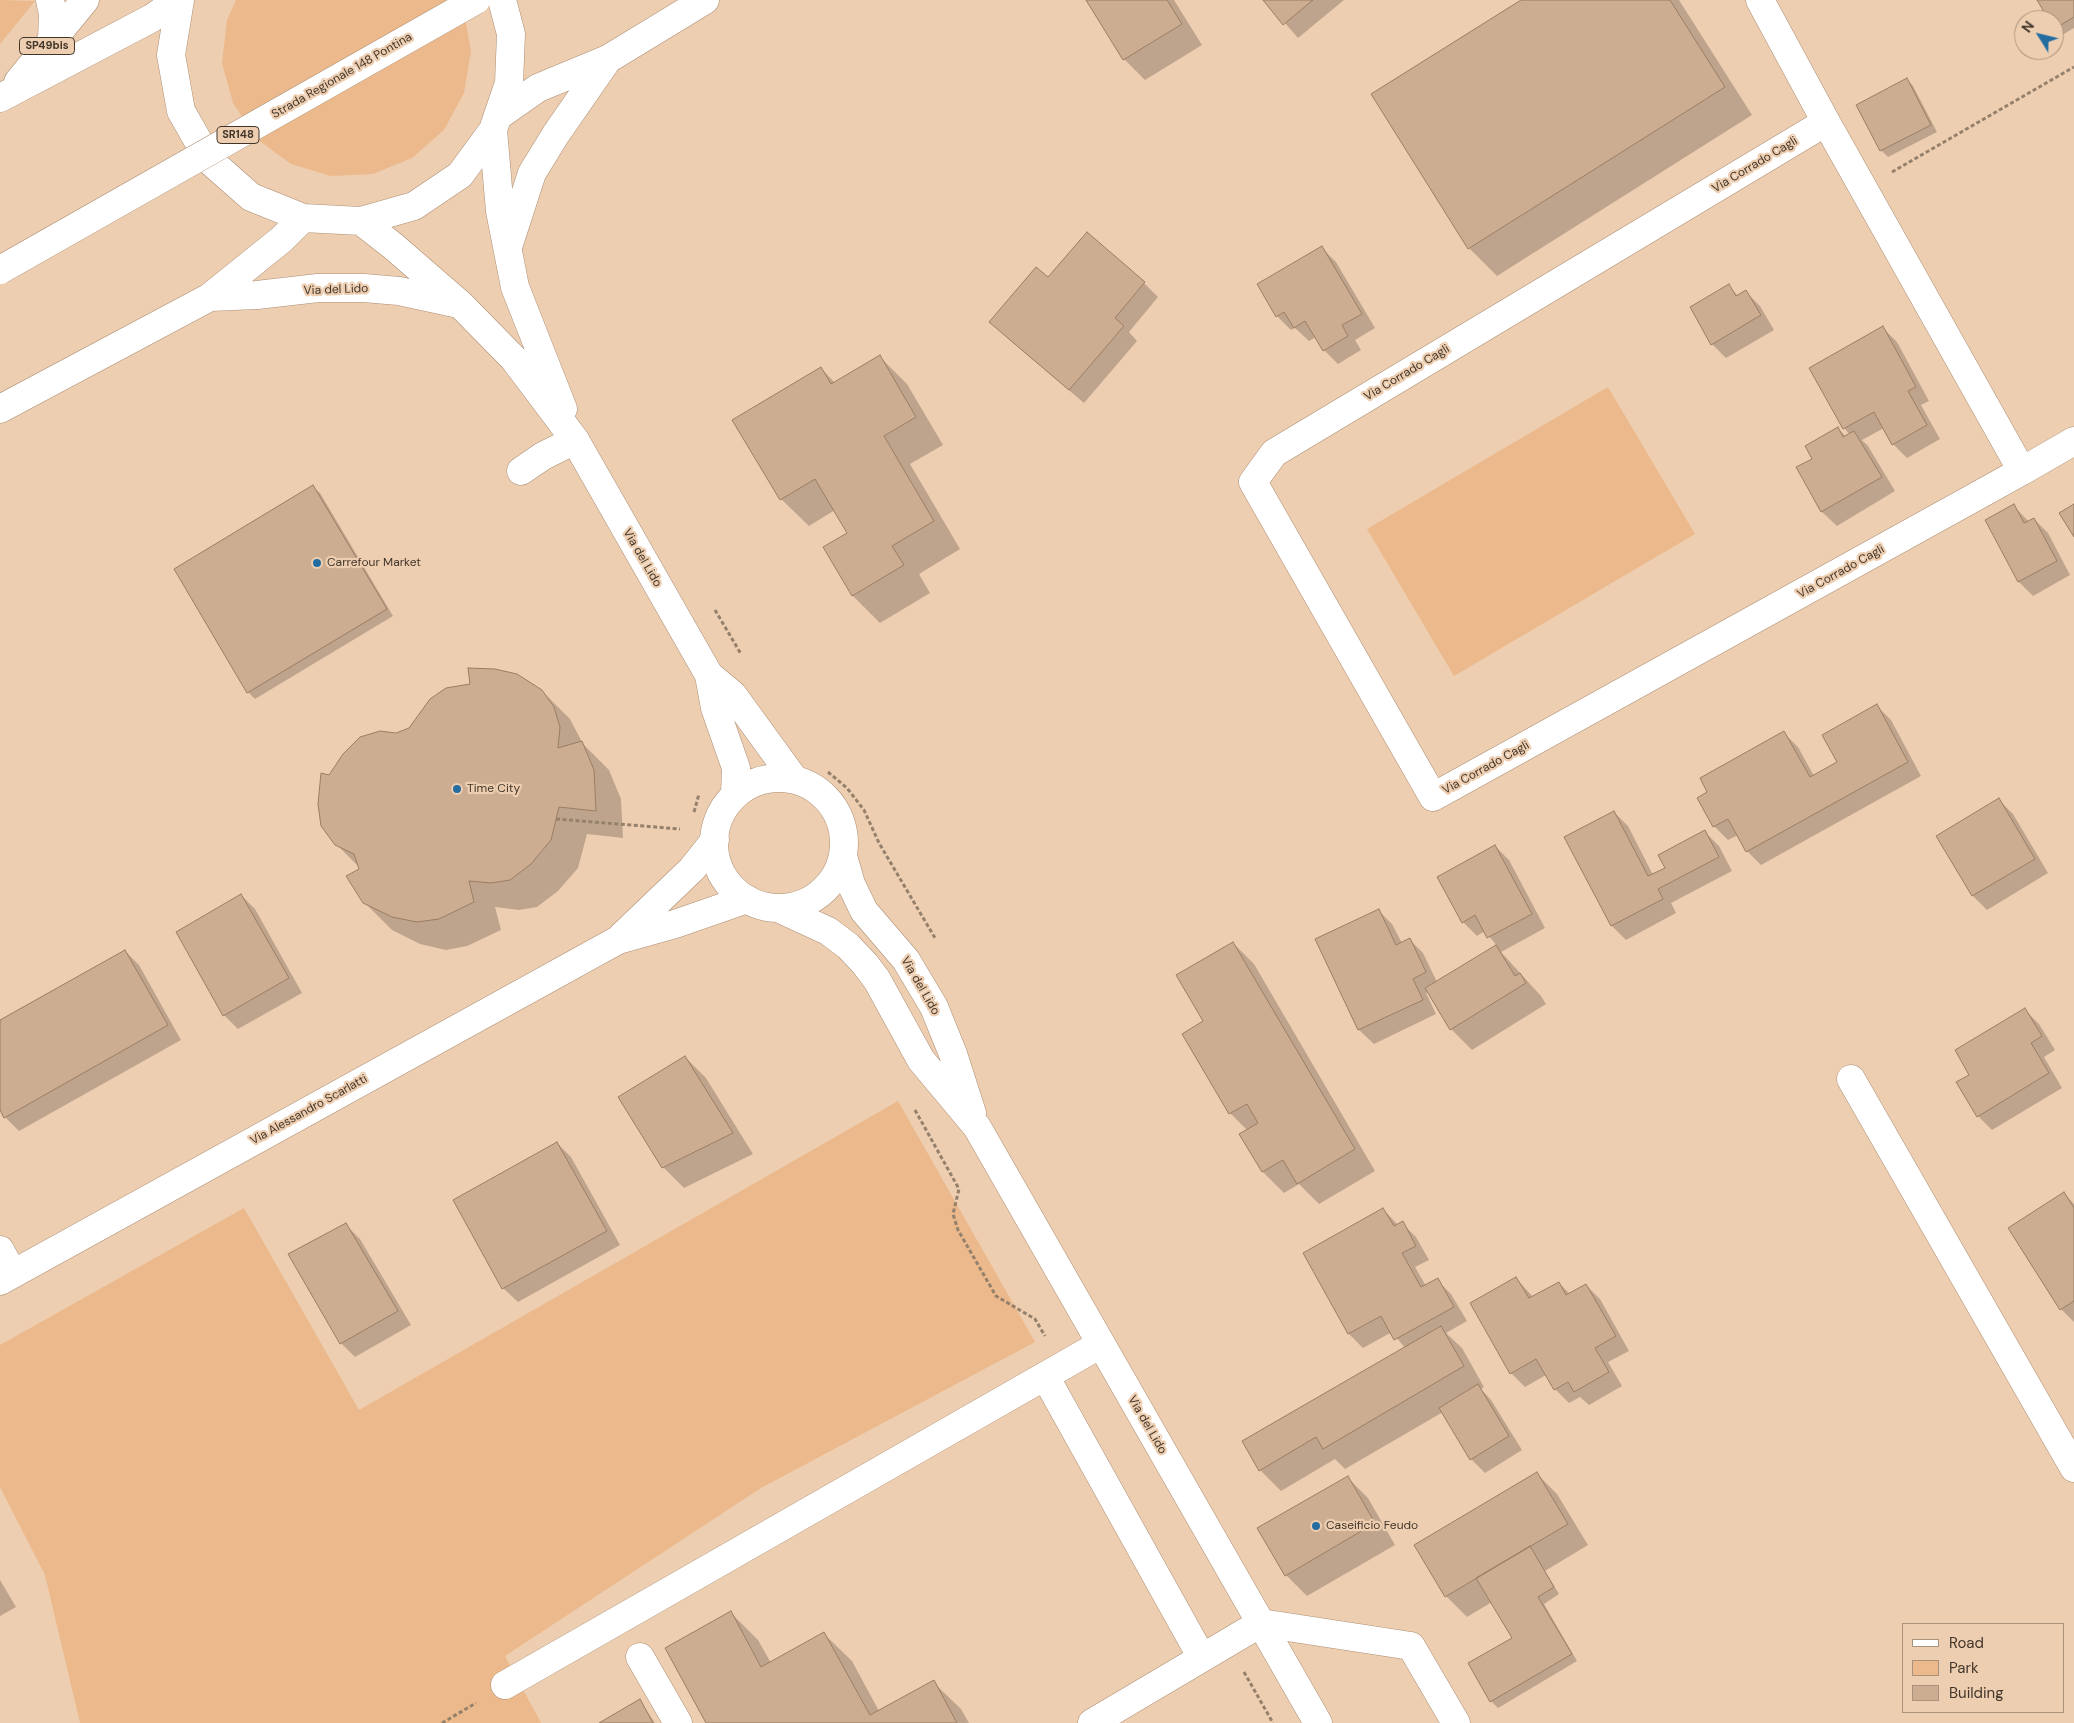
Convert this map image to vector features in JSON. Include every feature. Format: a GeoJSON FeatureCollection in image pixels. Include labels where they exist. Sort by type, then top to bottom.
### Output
{"type":"FeatureCollection","features":[{"type":"Feature","properties":{"kind":"main road"},"geometry":{"type":"LineString","coordinates":[[50,0],[53,14],[52,39]]}},
{"type":"Feature","properties":{"kind":"main road","name":"SP49bis"},"geometry":{"type":"LineString","coordinates":[[5,95],[85,0]]}},
{"type":"Feature","properties":{"kind":"main road"},"geometry":{"type":"LineString","coordinates":[[5,95],[152,18],[179,0]]}},
{"type":"Feature","properties":{"kind":"main road","name":"Via del Lido"},"geometry":{"type":"LineString","coordinates":[[179,0],[171,55],[181,110],[209,160],[251,197],[303,218],[361,221],[414,206],[460,174],[495,123],[509,83],[511,34],[502,0]]}},
{"type":"Feature","properties":{"kind":"main road","name":"Strada Regionale 148 Pontina"},"geometry":{"type":"LineString","coordinates":[[0,270],[476,0]]}},
{"type":"Feature","properties":{"kind":"main road"},"geometry":{"type":"LineString","coordinates":[[495,123],[538,88],[608,59],[705,0]]}},
{"type":"Feature","properties":{"kind":"main road"},"geometry":{"type":"LineString","coordinates":[[1760,0],[1863,189],[2022,472],[2074,441]]}},
{"type":"Feature","properties":{"kind":"main road","name":"Via del Lido"},"geometry":{"type":"LineString","coordinates":[[508,248],[532,172],[608,59]]}},
{"type":"Feature","properties":{"kind":"main road","name":"Via Corrado Cagli"},"geometry":{"type":"LineString","coordinates":[[1826,122],[1274,453],[1253,482],[1433,797],[2022,472]]}},
{"type":"Feature","properties":{"kind":"main road","name":"Via del Lido"},"geometry":{"type":"LineString","coordinates":[[495,123],[496,181],[515,287],[575,440]]}},
{"type":"Feature","properties":{"kind":"main road"},"geometry":{"type":"LineString","coordinates":[[0,409],[210,297],[270,249],[303,218]]}},
{"type":"Feature","properties":{"kind":"main road","name":"Via del Lido"},"geometry":{"type":"LineString","coordinates":[[361,221],[460,304],[514,359],[575,440],[709,675],[715,708],[736,768],[735,795]]}},
{"type":"Feature","properties":{"kind":"main road","name":"Via del Lido"},"geometry":{"type":"LineString","coordinates":[[210,297],[257,295],[318,288],[364,288],[400,291],[460,304]]}},
{"type":"Feature","properties":{"kind":"main road"},"geometry":{"type":"LineString","coordinates":[[521,471],[543,456],[575,440]]}},
{"type":"Feature","properties":{"kind":"main road","name":"Via del Lido"},"geometry":{"type":"LineString","coordinates":[[709,675],[733,695],[794,779]]}},
{"type":"Feature","properties":{"kind":"main road"},"geometry":{"type":"LineString","coordinates":[[774,778],[794,779],[810,785],[824,795],[834,808],[842,823],[843,856],[834,877],[820,894],[800,905],[778,908],[762,906],[747,899],[733,888],[722,874],[716,858],[715,840],[717,823],[724,808],[735,795],[753,783],[774,778]]}},
{"type":"Feature","properties":{"kind":"main road","name":"Via Alessandro Scarlatti"},"geometry":{"type":"LineString","coordinates":[[618,940],[692,869],[715,840]]}},
{"type":"Feature","properties":{"kind":"main road","name":"Via del Lido"},"geometry":{"type":"LineString","coordinates":[[843,856],[851,884],[864,911],[906,960],[934,1007],[953,1054],[977,1126]]}},
{"type":"Feature","properties":{"kind":"main road","name":"Via Alessandro Scarlatti"},"geometry":{"type":"LineString","coordinates":[[6,1278],[618,940],[675,924],[747,899]]}},
{"type":"Feature","properties":{"kind":"main road","name":"Via del Lido"},"geometry":{"type":"LineString","coordinates":[[778,908],[828,931],[848,946],[865,964],[877,980],[921,1060],[977,1126],[1318,1723]]}},
{"type":"Feature","properties":{"kind":"main road"},"geometry":{"type":"LineString","coordinates":[[1851,1079],[2074,1468]]}},
{"type":"Feature","properties":{"kind":"main road"},"geometry":{"type":"LineString","coordinates":[[0,1250],[6,1278]]}},
{"type":"Feature","properties":{"kind":"main road"},"geometry":{"type":"LineString","coordinates":[[505,1685],[1101,1344]]}},
{"type":"Feature","properties":{"kind":"main road"},"geometry":{"type":"LineString","coordinates":[[1045,1376],[1202,1658]]}},
{"type":"Feature","properties":{"kind":"main road"},"geometry":{"type":"LineString","coordinates":[[1092,1723],[1261,1623],[1411,1646],[1456,1723]]}},
{"type":"Feature","properties":{"kind":"main road"},"geometry":{"type":"LineString","coordinates":[[640,1657],[678,1723]]}},
{"type":"Feature","properties":{"kind":"path"},"geometry":{"type":"LineString","coordinates":[[1863,189],[2074,67]]}},
{"type":"Feature","properties":{"kind":"path"},"geometry":{"type":"LineString","coordinates":[[712,606],[742,657]]}},
{"type":"Feature","properties":{"kind":"path"},"geometry":{"type":"LineString","coordinates":[[823,767],[847,788],[864,810],[880,843],[938,942]]}},
{"type":"Feature","properties":{"kind":"path"},"geometry":{"type":"LineString","coordinates":[[693,814],[700,791]]}},
{"type":"Feature","properties":{"kind":"path"},"geometry":{"type":"LineString","coordinates":[[556,819],[688,830]]}},
{"type":"Feature","properties":{"kind":"path"},"geometry":{"type":"LineString","coordinates":[[913,1106],[959,1189],[953,1214],[958,1230],[996,1296],[1035,1319],[1044,1334]]}},
{"type":"Feature","properties":{"kind":"path"},"geometry":{"type":"LineString","coordinates":[[1251,1684],[1273,1723]]}},
{"type":"Feature","properties":{"kind":"path"},"geometry":{"type":"LineString","coordinates":[[442,1723],[505,1685]]}},
{"type":"Feature","properties":{"kind":"green space"},"geometry":{"type":"Polygon","coordinates":[[[0,0],[35,1],[0,44],[0,0]]]}},
{"type":"Feature","properties":{"kind":"green space"},"geometry":{"type":"Polygon","coordinates":[[[236,0],[458,0],[464,12],[471,51],[464,93],[444,130],[412,158],[373,174],[331,176],[291,164],[257,139],[233,103],[222,63],[227,20],[236,0]]]}},
{"type":"Feature","properties":{"kind":"green space"},"geometry":{"type":"Polygon","coordinates":[[[1608,387],[1695,534],[1454,676],[1367,529],[1608,387]]]}},
{"type":"Feature","properties":{"kind":"green space"},"geometry":{"type":"Polygon","coordinates":[[[898,1101],[1035,1342],[761,1488],[505,1656],[541,1723],[80,1723],[45,1575],[0,1487],[0,1345],[244,1208],[359,1410],[898,1101]]]}},
{"type":"Feature","properties":{"kind":"building"},"geometry":{"type":"Polygon","coordinates":[[[1086,0],[1167,0],[1182,24],[1123,60],[1086,0]]]}},
{"type":"Feature","properties":{"kind":"building"},"geometry":{"type":"Polygon","coordinates":[[[1263,0],[1313,0],[1283,25],[1263,0]]]}},
{"type":"Feature","properties":{"kind":"building"},"geometry":{"type":"Polygon","coordinates":[[[1521,0],[1670,0],[1725,87],[1468,249],[1371,94],[1521,0]]]}},
{"type":"Feature","properties":{"kind":"building"},"geometry":{"type":"Polygon","coordinates":[[[2037,0],[2074,0],[2074,17],[2064,23],[2064,10],[2043,10],[2037,0]]]}},
{"type":"Feature","properties":{"kind":"building"},"geometry":{"type":"Polygon","coordinates":[[[1907,78],[1931,125],[1880,151],[1856,105],[1907,78]]]}},
{"type":"Feature","properties":{"kind":"building"},"geometry":{"type":"Polygon","coordinates":[[[1087,232],[1145,282],[1115,318],[1124,326],[1069,390],[989,322],[1036,267],[1048,277],[1087,232]]]}},
{"type":"Feature","properties":{"kind":"building"},"geometry":{"type":"Polygon","coordinates":[[[1322,246],[1362,314],[1342,325],[1348,336],[1323,351],[1305,321],[1294,328],[1284,312],[1276,317],[1257,284],[1322,246]]]}},
{"type":"Feature","properties":{"kind":"building"},"geometry":{"type":"Polygon","coordinates":[[[1729,284],[1736,296],[1746,290],[1761,315],[1711,345],[1690,307],[1729,284]]]}},
{"type":"Feature","properties":{"kind":"building"},"geometry":{"type":"Polygon","coordinates":[[[1883,326],[1916,387],[1908,391],[1927,425],[1892,445],[1874,412],[1843,429],[1809,368],[1883,326]]]}},
{"type":"Feature","properties":{"kind":"building"},"geometry":{"type":"Polygon","coordinates":[[[880,355],[916,417],[884,436],[934,521],[892,546],[904,565],[852,596],[823,547],[847,533],[815,479],[780,500],[732,420],[821,367],[831,384],[880,355]]]}},
{"type":"Feature","properties":{"kind":"building"},"geometry":{"type":"Polygon","coordinates":[[[1838,427],[1843,437],[1854,431],[1882,477],[1821,512],[1796,467],[1812,459],[1805,446],[1838,427]]]}},
{"type":"Feature","properties":{"kind":"building"},"geometry":{"type":"Polygon","coordinates":[[[313,485],[387,609],[247,693],[174,569],[313,485]]]}},
{"type":"Feature","properties":{"kind":"building"},"geometry":{"type":"Polygon","coordinates":[[[2014,504],[2024,523],[2034,518],[2057,561],[2018,582],[1985,520],[2014,504]]]}},
{"type":"Feature","properties":{"kind":"building"},"geometry":{"type":"Polygon","coordinates":[[[2074,504],[2074,537],[2059,513],[2074,504]]]}},
{"type":"Feature","properties":{"kind":"building","name":"Time City"},"geometry":{"type":"Polygon","coordinates":[[[468,668],[495,669],[517,674],[542,690],[554,707],[560,727],[558,748],[582,741],[594,770],[596,811],[559,807],[551,840],[531,864],[510,880],[491,883],[469,881],[474,902],[439,919],[417,922],[392,917],[363,903],[346,876],[359,869],[354,854],[335,845],[321,826],[318,804],[321,773],[329,775],[343,754],[360,737],[380,731],[396,733],[409,728],[430,699],[446,688],[470,684],[468,668]]]}},
{"type":"Feature","properties":{"kind":"building"},"geometry":{"type":"Polygon","coordinates":[[[1877,704],[1908,762],[1746,852],[1728,819],[1713,827],[1697,798],[1707,792],[1700,778],[1784,731],[1810,777],[1837,762],[1822,735],[1877,704]]]}},
{"type":"Feature","properties":{"kind":"building"},"geometry":{"type":"Polygon","coordinates":[[[1999,798],[2035,859],[1972,896],[1936,836],[1999,798]]]}},
{"type":"Feature","properties":{"kind":"building"},"geometry":{"type":"Polygon","coordinates":[[[1614,811],[1648,876],[1665,868],[1658,855],[1705,830],[1719,857],[1658,889],[1663,899],[1611,926],[1564,837],[1614,811]]]}},
{"type":"Feature","properties":{"kind":"building"},"geometry":{"type":"Polygon","coordinates":[[[1495,845],[1532,914],[1487,938],[1475,915],[1462,923],[1437,877],[1495,845]]]}},
{"type":"Feature","properties":{"kind":"building"},"geometry":{"type":"Polygon","coordinates":[[[241,894],[289,978],[223,1016],[176,932],[241,894]]]}},
{"type":"Feature","properties":{"kind":"building"},"geometry":{"type":"Polygon","coordinates":[[[1379,909],[1396,945],[1410,938],[1426,972],[1413,979],[1423,1000],[1358,1030],[1315,939],[1379,909]]]}},
{"type":"Feature","properties":{"kind":"building"},"geometry":{"type":"Polygon","coordinates":[[[1233,942],[1355,1149],[1297,1184],[1283,1160],[1262,1172],[1239,1134],[1258,1123],[1247,1104],[1229,1114],[1182,1034],[1203,1021],[1176,975],[1233,942]]]}},
{"type":"Feature","properties":{"kind":"building"},"geometry":{"type":"Polygon","coordinates":[[[1496,945],[1515,976],[1520,973],[1526,983],[1450,1030],[1425,988],[1496,945]]]}},
{"type":"Feature","properties":{"kind":"building"},"geometry":{"type":"Polygon","coordinates":[[[125,950],[168,1025],[4,1118],[0,1110],[0,1020],[125,950]]]}},
{"type":"Feature","properties":{"kind":"building"},"geometry":{"type":"Polygon","coordinates":[[[2025,1008],[2042,1036],[2031,1043],[2049,1073],[1977,1117],[1956,1082],[1969,1075],[1955,1050],[2025,1008]]]}},
{"type":"Feature","properties":{"kind":"building"},"geometry":{"type":"Polygon","coordinates":[[[685,1056],[733,1133],[662,1168],[618,1097],[685,1056]]]}},
{"type":"Feature","properties":{"kind":"building"},"geometry":{"type":"Polygon","coordinates":[[[557,1142],[607,1231],[502,1289],[453,1200],[557,1142]]]}},
{"type":"Feature","properties":{"kind":"building"},"geometry":{"type":"Polygon","coordinates":[[[2064,1192],[2074,1208],[2074,1301],[2060,1310],[2008,1228],[2064,1192]]]}},
{"type":"Feature","properties":{"kind":"building"},"geometry":{"type":"Polygon","coordinates":[[[1383,1208],[1394,1226],[1403,1221],[1416,1246],[1402,1253],[1421,1287],[1438,1278],[1454,1307],[1394,1340],[1381,1316],[1348,1334],[1303,1253],[1383,1208]]]}},
{"type":"Feature","properties":{"kind":"building"},"geometry":{"type":"Polygon","coordinates":[[[346,1223],[398,1311],[340,1344],[288,1254],[346,1223]]]}},
{"type":"Feature","properties":{"kind":"building"},"geometry":{"type":"Polygon","coordinates":[[[1516,1277],[1529,1298],[1559,1282],[1566,1295],[1586,1284],[1616,1336],[1595,1348],[1609,1372],[1574,1392],[1568,1382],[1554,1390],[1536,1359],[1510,1374],[1470,1303],[1516,1277]]]}},
{"type":"Feature","properties":{"kind":"building"},"geometry":{"type":"Polygon","coordinates":[[[1441,1326],[1464,1366],[1323,1449],[1316,1437],[1259,1471],[1242,1441],[1441,1326]]]}},
{"type":"Feature","properties":{"kind":"building"},"geometry":{"type":"Polygon","coordinates":[[[1478,1384],[1509,1436],[1470,1460],[1439,1408],[1478,1384]]]}},
{"type":"Feature","properties":{"kind":"building"},"geometry":{"type":"Polygon","coordinates":[[[1537,1472],[1568,1524],[1445,1597],[1414,1545],[1537,1472]]]}},
{"type":"Feature","properties":{"kind":"building","name":"Caseificio Feudo"},"geometry":{"type":"Polygon","coordinates":[[[1348,1476],[1375,1523],[1285,1576],[1257,1528],[1348,1476]]]}},
{"type":"Feature","properties":{"kind":"building"},"geometry":{"type":"Polygon","coordinates":[[[1530,1546],[1554,1587],[1538,1597],[1572,1654],[1490,1702],[1468,1663],[1512,1638],[1476,1578],[1530,1546]]]}},
{"type":"Feature","properties":{"kind":"building"},"geometry":{"type":"Polygon","coordinates":[[[731,1611],[761,1667],[824,1632],[870,1715],[934,1680],[957,1723],[706,1723],[665,1648],[731,1611]]]}},
{"type":"Feature","properties":{"kind":"building"},"geometry":{"type":"Polygon","coordinates":[[[640,1699],[653,1723],[599,1723],[640,1699]]]}},
{"type":"Feature","properties":{"kind":"place","name":"Carrefour Market"},"geometry":{"type":"Point","coordinates":[317,563]}},
{"type":"Feature","properties":{"kind":"place","name":"Time City"},"geometry":{"type":"Point","coordinates":[457,789]}},
{"type":"Feature","properties":{"kind":"place","name":"Caseificio Feudo"},"geometry":{"type":"Point","coordinates":[1316,1526]}}]}
